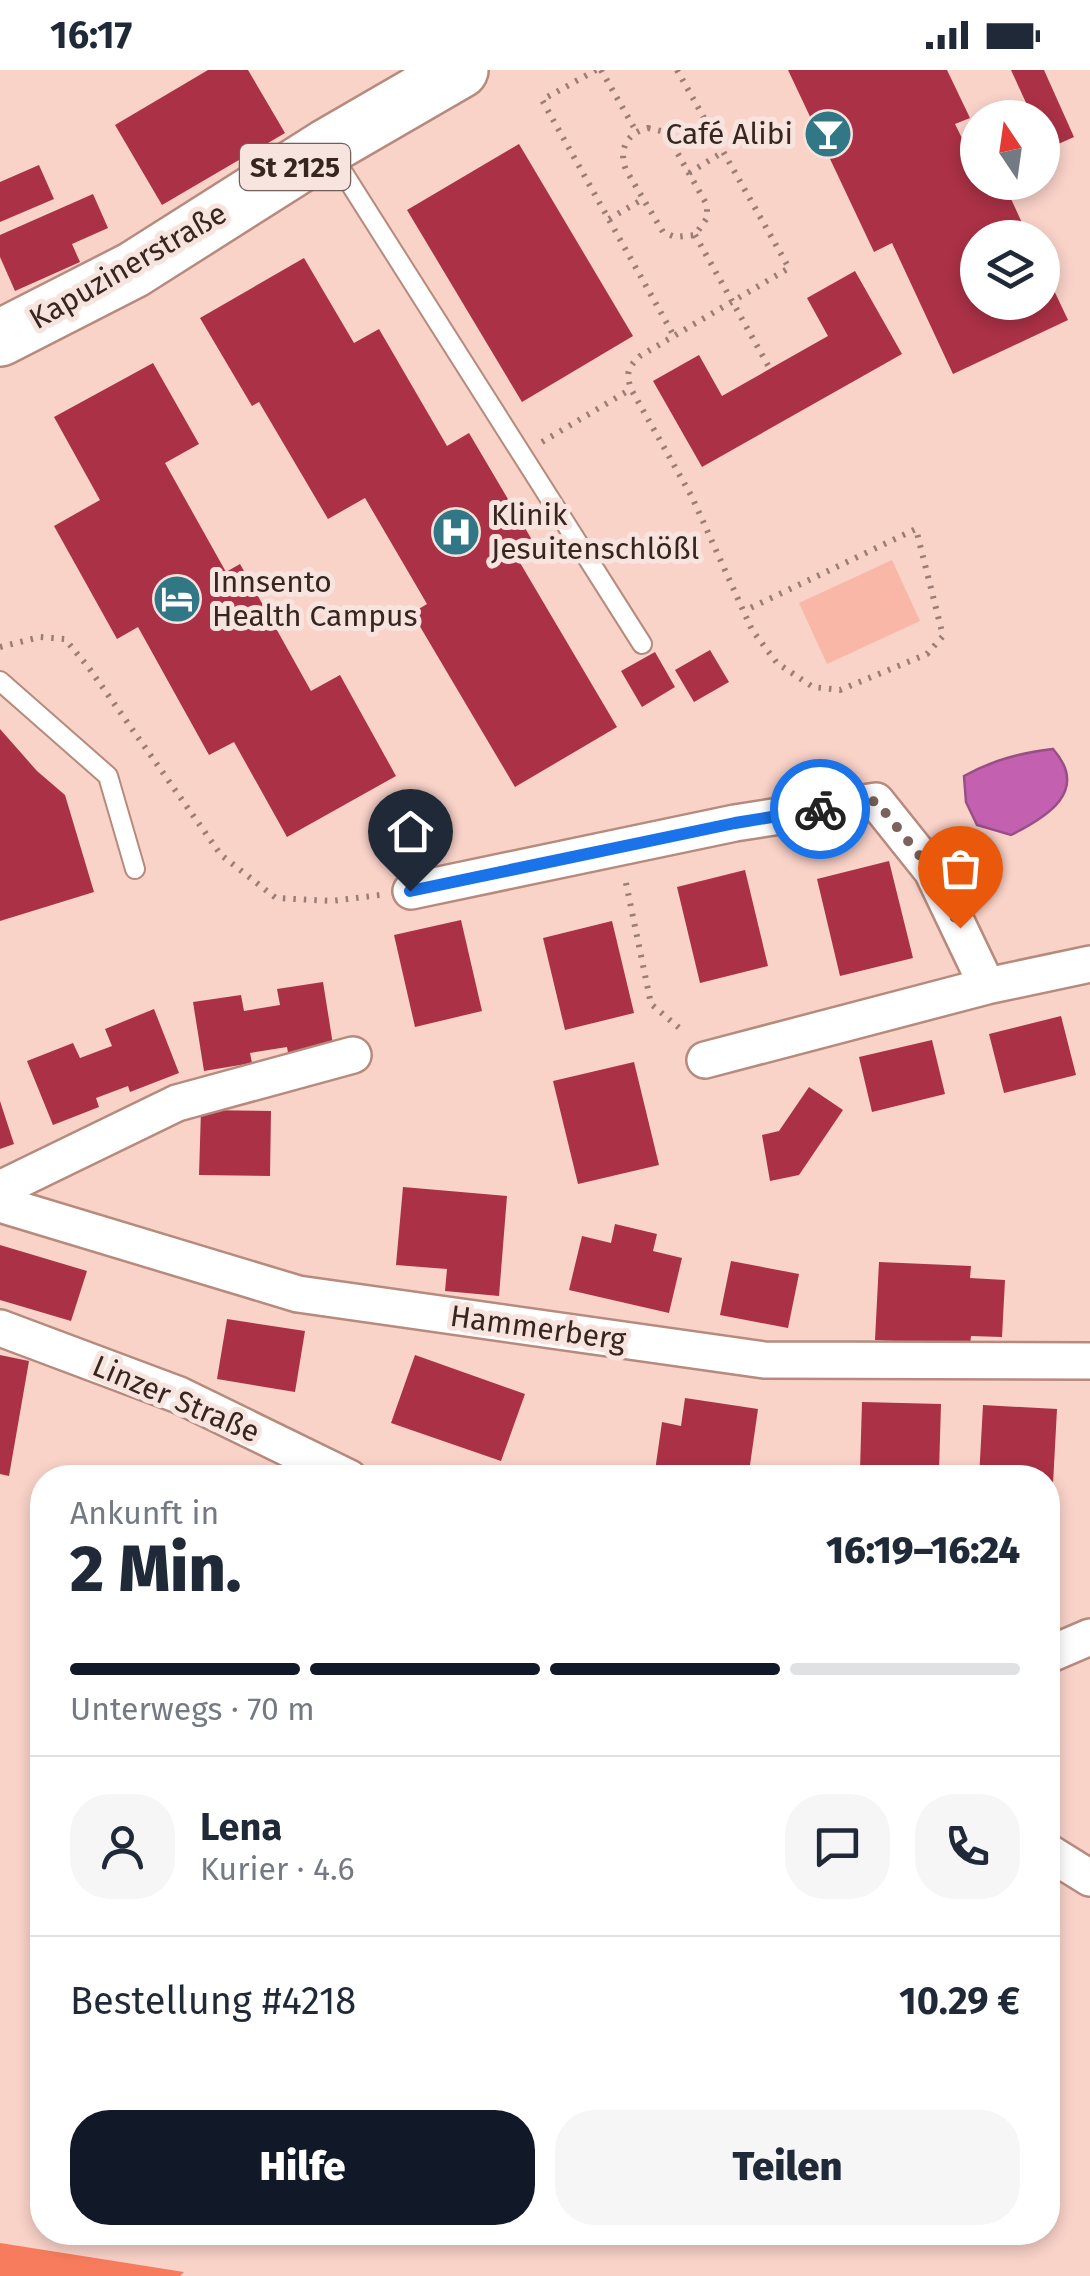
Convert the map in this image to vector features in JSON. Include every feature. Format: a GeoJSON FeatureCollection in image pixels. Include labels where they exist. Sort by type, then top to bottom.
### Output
{"type":"FeatureCollection","features":[{"type":"Feature","properties":{"kind":"main road","name":"Kapuzinerstraße"},"geometry":{"type":"LineString","coordinates":[[0,338],[134,270],[327,148],[460,70]]}},
{"type":"Feature","properties":{"kind":"street"},"geometry":{"type":"LineString","coordinates":[[410,891],[735,823],[876,801],[932,871],[987,986]]}},
{"type":"Feature","properties":{"kind":"street"},"geometry":{"type":"LineString","coordinates":[[711,1058],[987,986],[1090,964]]}},
{"type":"Feature","properties":{"kind":"street"},"geometry":{"type":"LineString","coordinates":[[0,1189],[177,1104],[353,1055]]}},
{"type":"Feature","properties":{"kind":"street","name":"Hammerberg"},"geometry":{"type":"LineString","coordinates":[[0,1204],[298,1294],[764,1360],[1090,1361]]}},
{"type":"Feature","properties":{"kind":"street","name":"Linzer Straße"},"geometry":{"type":"LineString","coordinates":[[0,1328],[179,1395],[322,1465]]}},
{"type":"Feature","properties":{"kind":"street"},"geometry":{"type":"LineString","coordinates":[[1060,1649],[1090,1637]]}},
{"type":"Feature","properties":{"kind":"street"},"geometry":{"type":"LineString","coordinates":[[1060,1859],[1090,1878]]}},
{"type":"Feature","properties":{"kind":"lane"},"geometry":{"type":"LineString","coordinates":[[327,148],[642,644]]}},
{"type":"Feature","properties":{"kind":"lane"},"geometry":{"type":"LineString","coordinates":[[0,680],[108,776],[134,869]]}},
{"type":"Feature","properties":{"kind":"path"},"geometry":{"type":"LineString","coordinates":[[636,131],[598,70],[542,100],[674,336]]}},
{"type":"Feature","properties":{"kind":"path"},"geometry":{"type":"LineString","coordinates":[[677,70],[788,268],[628,366],[626,375],[631,390],[692,497],[752,630],[777,663],[814,687],[840,690],[927,654],[944,636],[916,529],[744,610]]}},
{"type":"Feature","properties":{"kind":"path"},"geometry":{"type":"LineString","coordinates":[[661,130],[708,205],[706,218],[695,235],[676,237],[663,232],[643,198],[622,160],[628,139],[636,131],[661,130]]}},
{"type":"Feature","properties":{"kind":"path"},"geometry":{"type":"LineString","coordinates":[[689,172],[723,152]]}},
{"type":"Feature","properties":{"kind":"path"},"geometry":{"type":"LineString","coordinates":[[609,219],[643,198]]}},
{"type":"Feature","properties":{"kind":"path"},"geometry":{"type":"LineString","coordinates":[[695,235],[770,369]]}},
{"type":"Feature","properties":{"kind":"path"},"geometry":{"type":"LineString","coordinates":[[521,454],[631,390]]}},
{"type":"Feature","properties":{"kind":"path"},"geometry":{"type":"LineString","coordinates":[[0,646],[40,637],[65,639],[90,668],[221,855],[276,898],[332,901],[410,891]]}},
{"type":"Feature","properties":{"kind":"path"},"geometry":{"type":"LineString","coordinates":[[618,847],[651,1004],[711,1058]]}},
{"type":"Feature","properties":{"kind":"shaded area"},"geometry":{"type":"Polygon","coordinates":[[[892,560],[920,621],[827,664],[799,603],[892,560]]]}},
{"type":"Feature","properties":{"kind":"shaded area"},"geometry":{"type":"Polygon","coordinates":[[[1053,749],[1067,778],[1065,790],[1050,811],[1011,835],[977,825],[966,802],[964,776],[1007,758],[1053,749]]]}},
{"type":"Feature","properties":{"kind":"shaded area"},"geometry":{"type":"Polygon","coordinates":[[[0,2243],[184,2272],[180,2276],[0,2276],[0,2243]]]}},
{"type":"Feature","properties":{"kind":"building"},"geometry":{"type":"Polygon","coordinates":[[[208,70],[248,70],[285,133],[162,205],[115,125],[208,70]]]}},
{"type":"Feature","properties":{"kind":"building"},"geometry":{"type":"Polygon","coordinates":[[[788,70],[947,70],[961,100],[960,122],[955,124],[960,134],[960,200],[1012,200],[1021,220],[960,220],[960,320],[1060,320],[1060,303],[1068,320],[953,374],[892,243],[874,252],[788,70]]]}},
{"type":"Feature","properties":{"kind":"building"},"geometry":{"type":"Polygon","coordinates":[[[1011,70],[1044,70],[1057,100],[1025,100],[1011,70]]]}},
{"type":"Feature","properties":{"kind":"building"},"geometry":{"type":"Polygon","coordinates":[[[1060,106],[1074,137],[1060,143],[1060,106]]]}},
{"type":"Feature","properties":{"kind":"building"},"geometry":{"type":"Polygon","coordinates":[[[519,144],[633,336],[522,402],[407,210],[519,144]]]}},
{"type":"Feature","properties":{"kind":"building"},"geometry":{"type":"Polygon","coordinates":[[[39,165],[54,199],[0,222],[0,182],[39,165]]]}},
{"type":"Feature","properties":{"kind":"building"},"geometry":{"type":"Polygon","coordinates":[[[93,194],[108,228],[72,244],[80,262],[15,291],[0,257],[0,235],[93,194]]]}},
{"type":"Feature","properties":{"kind":"building","name":"Klinik Jesuitenschlößl"},"geometry":{"type":"Polygon","coordinates":[[[304,258],[354,343],[379,329],[447,446],[469,433],[535,545],[516,556],[617,727],[515,787],[412,613],[427,604],[365,498],[328,519],[259,402],[252,406],[200,318],[304,258]]]}},
{"type":"Feature","properties":{"kind":"building"},"geometry":{"type":"Polygon","coordinates":[[[855,271],[902,354],[702,467],[653,381],[699,355],[722,396],[828,336],[807,298],[855,271]]]}},
{"type":"Feature","properties":{"kind":"building","name":"Innsento Health Campus"},"geometry":{"type":"Polygon","coordinates":[[[153,363],[199,444],[165,463],[226,572],[240,564],[311,691],[340,675],[396,776],[287,837],[234,742],[209,755],[138,627],[117,639],[54,526],[100,500],[54,417],[153,363]]]}},
{"type":"Feature","properties":{"kind":"building"},"geometry":{"type":"Polygon","coordinates":[[[710,650],[729,682],[694,702],[675,670],[710,650]]]}},
{"type":"Feature","properties":{"kind":"building"},"geometry":{"type":"Polygon","coordinates":[[[655,652],[675,687],[642,707],[621,671],[655,652]]]}},
{"type":"Feature","properties":{"kind":"building"},"geometry":{"type":"Polygon","coordinates":[[[0,729],[37,771],[65,795],[94,892],[0,921],[0,729]]]}},
{"type":"Feature","properties":{"kind":"building"},"geometry":{"type":"Polygon","coordinates":[[[889,861],[913,958],[840,976],[817,879],[889,861]]]}},
{"type":"Feature","properties":{"kind":"building"},"geometry":{"type":"Polygon","coordinates":[[[745,870],[768,966],[700,983],[677,887],[745,870]]]}},
{"type":"Feature","properties":{"kind":"building"},"geometry":{"type":"Polygon","coordinates":[[[461,920],[482,1011],[415,1027],[394,935],[461,920]]]}},
{"type":"Feature","properties":{"kind":"building"},"geometry":{"type":"Polygon","coordinates":[[[612,921],[634,1013],[565,1030],[543,938],[612,921]]]}},
{"type":"Feature","properties":{"kind":"building"},"geometry":{"type":"Polygon","coordinates":[[[323,982],[334,1051],[289,1058],[287,1047],[250,1053],[252,1063],[204,1071],[193,1002],[241,995],[244,1011],[280,1005],[277,989],[323,982]]]}},
{"type":"Feature","properties":{"kind":"building"},"geometry":{"type":"Polygon","coordinates":[[[154,1009],[179,1073],[130,1092],[128,1086],[96,1098],[99,1107],[53,1125],[27,1061],[73,1043],[80,1058],[112,1046],[105,1029],[154,1009]]]}},
{"type":"Feature","properties":{"kind":"building"},"geometry":{"type":"Polygon","coordinates":[[[1061,1016],[1076,1075],[1004,1093],[989,1034],[1061,1016]]]}},
{"type":"Feature","properties":{"kind":"building"},"geometry":{"type":"Polygon","coordinates":[[[932,1040],[945,1094],[872,1112],[859,1057],[932,1040]]]}},
{"type":"Feature","properties":{"kind":"building"},"geometry":{"type":"Polygon","coordinates":[[[634,1062],[659,1165],[578,1184],[553,1081],[634,1062]]]}},
{"type":"Feature","properties":{"kind":"building"},"geometry":{"type":"Polygon","coordinates":[[[809,1087],[843,1110],[799,1175],[770,1181],[762,1135],[779,1131],[809,1087]]]}},
{"type":"Feature","properties":{"kind":"building"},"geometry":{"type":"Polygon","coordinates":[[[0,1101],[14,1144],[0,1149],[0,1101]]]}},
{"type":"Feature","properties":{"kind":"building"},"geometry":{"type":"Polygon","coordinates":[[[201,1110],[271,1111],[270,1176],[199,1175],[201,1110]]]}},
{"type":"Feature","properties":{"kind":"building"},"geometry":{"type":"Polygon","coordinates":[[[403,1187],[507,1196],[499,1296],[445,1291],[447,1269],[396,1265],[403,1187]]]}},
{"type":"Feature","properties":{"kind":"building"},"geometry":{"type":"Polygon","coordinates":[[[615,1224],[657,1234],[653,1251],[682,1258],[669,1313],[569,1290],[582,1236],[611,1243],[615,1224]]]}},
{"type":"Feature","properties":{"kind":"building"},"geometry":{"type":"Polygon","coordinates":[[[0,1245],[87,1271],[71,1321],[0,1300],[0,1245]]]}},
{"type":"Feature","properties":{"kind":"building"},"geometry":{"type":"Polygon","coordinates":[[[731,1261],[799,1274],[788,1328],[720,1315],[731,1261]]]}},
{"type":"Feature","properties":{"kind":"building"},"geometry":{"type":"Polygon","coordinates":[[[879,1262],[971,1266],[970,1278],[1005,1280],[1002,1337],[971,1336],[970,1345],[875,1340],[879,1262]]]}},
{"type":"Feature","properties":{"kind":"building"},"geometry":{"type":"Polygon","coordinates":[[[227,1319],[305,1331],[295,1392],[217,1379],[227,1319]]]}},
{"type":"Feature","properties":{"kind":"building"},"geometry":{"type":"Polygon","coordinates":[[[0,1355],[29,1361],[9,1476],[0,1474],[0,1355]]]}},
{"type":"Feature","properties":{"kind":"building"},"geometry":{"type":"Polygon","coordinates":[[[415,1355],[525,1394],[501,1461],[391,1423],[415,1355]]]}},
{"type":"Feature","properties":{"kind":"building"},"geometry":{"type":"Polygon","coordinates":[[[685,1398],[758,1409],[750,1465],[656,1465],[662,1422],[681,1426],[685,1398]]]}},
{"type":"Feature","properties":{"kind":"building"},"geometry":{"type":"Polygon","coordinates":[[[862,1402],[941,1404],[939,1465],[860,1465],[862,1402]]]}},
{"type":"Feature","properties":{"kind":"building"},"geometry":{"type":"Polygon","coordinates":[[[983,1405],[1057,1409],[1054,1465],[980,1465],[983,1405]]]}},
{"type":"Feature","properties":{"kind":"way so far"},"geometry":{"type":"LineString","coordinates":[[820,809],[876,801],[932,871],[960,928]]}},
{"type":"Feature","properties":{"kind":"place","name":"Café Alibi"},"geometry":{"type":"Point","coordinates":[828,134]}},
{"type":"Feature","properties":{"kind":"place","name":"Klinik Jesuitenschlößl"},"geometry":{"type":"Point","coordinates":[456,532]}},
{"type":"Feature","properties":{"kind":"place","name":"Innsento Health Campus"},"geometry":{"type":"Point","coordinates":[177,599]}},
{"type":"Feature","properties":{"kind":"route"},"geometry":{"type":"LineString","coordinates":[[410,891],[820,809]]}}]}
